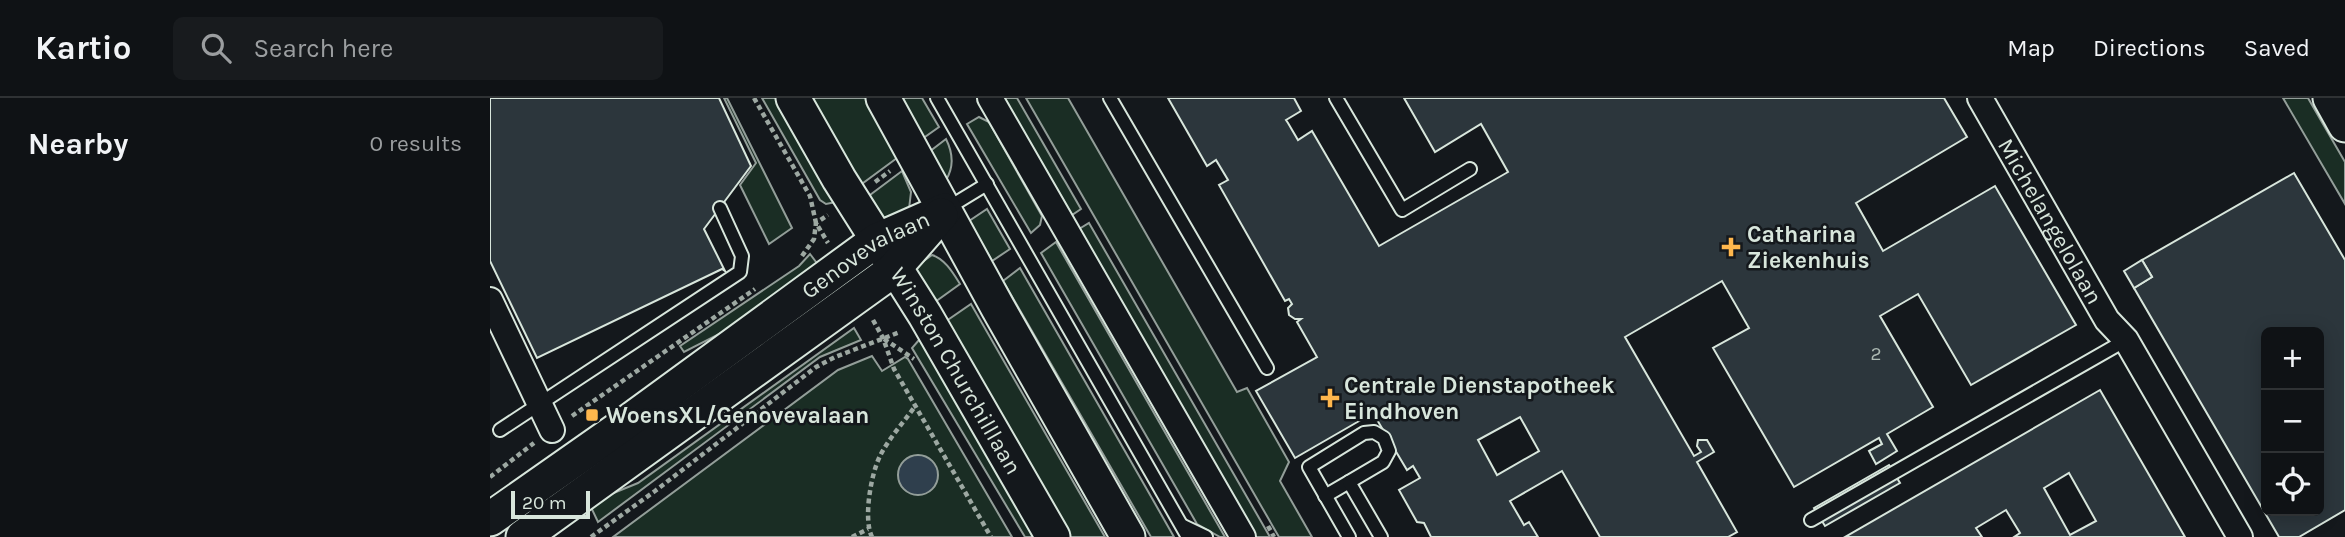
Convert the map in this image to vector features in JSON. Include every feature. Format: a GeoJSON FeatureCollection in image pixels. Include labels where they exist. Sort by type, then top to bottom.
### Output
{"type":"FeatureCollection","features":[{"type":"Feature","properties":{"kind":"main road","name":"Winston Churchilllaan"},"geometry":{"type":"LineString","coordinates":[[793,98],[1053,537]]}},
{"type":"Feature","properties":{"kind":"main road"},"geometry":{"type":"LineString","coordinates":[[883,98],[1128,537]]}},
{"type":"Feature","properties":{"kind":"main road"},"geometry":{"type":"LineString","coordinates":[[2330,98],[2345,125]]}},
{"type":"Feature","properties":{"kind":"main road","name":"Genovevalaan"},"geometry":{"type":"LineString","coordinates":[[490,519],[877,240],[945,210]]}},
{"type":"Feature","properties":{"kind":"main road","name":"Genovevalaan"},"geometry":{"type":"LineString","coordinates":[[523,537],[557,526],[896,268],[945,210]]}},
{"type":"Feature","properties":{"kind":"street"},"geometry":{"type":"LineString","coordinates":[[990,98],[1243,537]]}},
{"type":"Feature","properties":{"kind":"street","name":"Michelangelolaan"},"geometry":{"type":"LineString","coordinates":[[1980,98],[2107,320],[2126,340],[2240,537]]}},
{"type":"Feature","properties":{"kind":"street"},"geometry":{"type":"LineString","coordinates":[[490,300],[552,430]]}},
{"type":"Feature","properties":{"kind":"lane"},"geometry":{"type":"LineString","coordinates":[[937,98],[1186,531],[1206,537]]}},
{"type":"Feature","properties":{"kind":"lane"},"geometry":{"type":"LineString","coordinates":[[1110,98],[1268,368]]}},
{"type":"Feature","properties":{"kind":"lane"},"geometry":{"type":"LineString","coordinates":[[1336,98],[1402,210],[1470,169]]}},
{"type":"Feature","properties":{"kind":"lane"},"geometry":{"type":"LineString","coordinates":[[945,210],[987,184]]}},
{"type":"Feature","properties":{"kind":"lane"},"geometry":{"type":"LineString","coordinates":[[500,430],[740,272],[742,256],[720,208]]}},
{"type":"Feature","properties":{"kind":"lane"},"geometry":{"type":"LineString","coordinates":[[1811,520],[2126,340]]}},
{"type":"Feature","properties":{"kind":"lane"},"geometry":{"type":"LineString","coordinates":[[1325,496],[1382,462],[1389,451],[1384,439],[1374,432],[1364,433],[1308,467],[1349,537]]}},
{"type":"Feature","properties":{"kind":"lane"},"geometry":{"type":"LineString","coordinates":[[1349,482],[1381,537]]}},
{"type":"Feature","properties":{"kind":"path"},"geometry":{"type":"LineString","coordinates":[[754,98],[810,196],[816,223],[841,267]]}},
{"type":"Feature","properties":{"kind":"path","name":"Genovevalaan"},"geometry":{"type":"LineString","coordinates":[[801,257],[814,239],[816,223]]}},
{"type":"Feature","properties":{"kind":"path"},"geometry":{"type":"LineString","coordinates":[[490,477],[552,430],[758,287]]}},
{"type":"Feature","properties":{"kind":"path","name":"Winston Churchilllaan"},"geometry":{"type":"LineString","coordinates":[[858,296],[883,338],[894,369],[991,537]]}},
{"type":"Feature","properties":{"kind":"path"},"geometry":{"type":"LineString","coordinates":[[591,537],[816,367],[883,338]]}},
{"type":"Feature","properties":{"kind":"path"},"geometry":{"type":"LineString","coordinates":[[872,537],[868,529],[870,496],[880,457],[916,405]]}},
{"type":"Feature","properties":{"kind":"path"},"geometry":{"type":"LineString","coordinates":[[852,537],[868,529]]}},
{"type":"Feature","properties":{"kind":"green space"},"geometry":{"type":"Polygon","coordinates":[[[724,98],[727,98],[792,228],[769,244],[740,185],[756,163],[724,98]]]}},
{"type":"Feature","properties":{"kind":"green space"},"geometry":{"type":"Polygon","coordinates":[[[762,98],[778,98],[836,202],[826,204],[820,200],[762,98]]]}},
{"type":"Feature","properties":{"kind":"green space"},"geometry":{"type":"Polygon","coordinates":[[[807,98],[868,98],[897,158],[859,186],[807,98]]]}},
{"type":"Feature","properties":{"kind":"green space"},"geometry":{"type":"Polygon","coordinates":[[[898,98],[922,98],[939,127],[922,139],[898,98]]]}},
{"type":"Feature","properties":{"kind":"green space"},"geometry":{"type":"Polygon","coordinates":[[[1004,98],[1017,98],[1081,209],[1072,215],[1004,98]]]}},
{"type":"Feature","properties":{"kind":"green space"},"geometry":{"type":"Polygon","coordinates":[[[1026,98],[1068,98],[1237,392],[1247,388],[1289,462],[1280,481],[1312,537],[1279,537],[1026,98]]]}},
{"type":"Feature","properties":{"kind":"green space"},"geometry":{"type":"Polygon","coordinates":[[[2283,98],[2308,98],[2345,162],[2345,204],[2283,98]]]}},
{"type":"Feature","properties":{"kind":"green space"},"geometry":{"type":"Polygon","coordinates":[[[979,117],[989,122],[1042,216],[1040,225],[1031,233],[967,124],[979,117]]]}},
{"type":"Feature","properties":{"kind":"green space"},"geometry":{"type":"Polygon","coordinates":[[[946,139],[952,160],[946,180],[929,152],[946,139]]]}},
{"type":"Feature","properties":{"kind":"green space"},"geometry":{"type":"Polygon","coordinates":[[[902,171],[911,192],[909,209],[881,223],[866,198],[902,171]]]}},
{"type":"Feature","properties":{"kind":"green space"},"geometry":{"type":"Polygon","coordinates":[[[987,209],[1010,249],[992,261],[969,221],[987,209]]]}},
{"type":"Feature","properties":{"kind":"green space"},"geometry":{"type":"Polygon","coordinates":[[[1089,223],[1270,537],[1255,537],[1079,229],[1089,223]]]}},
{"type":"Feature","properties":{"kind":"green space"},"geometry":{"type":"Polygon","coordinates":[[[1056,242],[1225,537],[1220,537],[1197,524],[1041,253],[1056,242]]]}},
{"type":"Feature","properties":{"kind":"green space"},"geometry":{"type":"Polygon","coordinates":[[[810,254],[819,266],[741,323],[684,352],[680,346],[799,266],[810,254]]]}},
{"type":"Feature","properties":{"kind":"green space"},"geometry":{"type":"Polygon","coordinates":[[[932,255],[945,263],[960,284],[928,307],[910,271],[932,255]]]}},
{"type":"Feature","properties":{"kind":"green space"},"geometry":{"type":"Polygon","coordinates":[[[1020,268],[1174,537],[1151,537],[1003,281],[1020,268]]]}},
{"type":"Feature","properties":{"kind":"green space"},"geometry":{"type":"Polygon","coordinates":[[[971,304],[1105,537],[1061,537],[939,326],[971,304]]]}},
{"type":"Feature","properties":{"kind":"green space"},"geometry":{"type":"Polygon","coordinates":[[[854,328],[861,340],[820,357],[598,522],[589,503],[638,483],[854,328]]]}},
{"type":"Feature","properties":{"kind":"green space"},"geometry":{"type":"Polygon","coordinates":[[[919,340],[1045,537],[1025,537],[912,348],[919,340]]]}},
{"type":"Feature","properties":{"kind":"green space"},"geometry":{"type":"Polygon","coordinates":[[[872,356],[882,371],[905,357],[908,359],[1012,537],[613,537],[838,370],[872,356]]]}},
{"type":"Feature","properties":{"kind":"water"},"geometry":{"type":"Polygon","coordinates":[[[918,455],[926,456],[932,461],[937,467],[937,483],[932,489],[926,494],[918,495],[910,494],[904,489],[899,483],[898,475],[899,467],[904,461],[910,456],[918,455]]]}},
{"type":"Feature","properties":{"kind":"building"},"geometry":{"type":"Polygon","coordinates":[[[490,98],[719,98],[751,166],[704,229],[725,271],[722,269],[537,358],[490,261],[490,98]]]}},
{"type":"Feature","properties":{"kind":"building"},"geometry":{"type":"Polygon","coordinates":[[[1168,98],[1294,98],[1301,111],[1286,120],[1298,140],[1312,131],[1379,246],[1508,172],[1481,124],[1435,152],[1404,98],[1944,98],[1967,137],[1856,203],[1883,251],[1995,186],[2076,325],[1971,385],[1918,294],[1880,316],[1933,407],[1887,434],[1897,451],[1876,464],[1869,451],[1882,444],[1879,438],[1794,487],[1713,348],[1749,328],[1722,281],[1625,337],[1694,456],[1701,452],[1697,446],[1698,440],[1707,440],[1714,452],[1697,462],[1737,532],[1728,537],[1600,537],[1562,471],[1510,501],[1524,525],[1529,522],[1538,537],[1431,537],[1424,523],[1417,522],[1399,490],[1420,478],[1413,466],[1407,470],[1373,413],[1295,458],[1256,391],[1317,357],[1297,322],[1301,319],[1289,315],[1288,308],[1292,304],[1289,299],[1285,301],[1219,185],[1228,180],[1216,160],[1207,166],[1168,98]],[[1520,417],[1478,440],[1497,475],[1539,451],[1520,417]]]}},
{"type":"Feature","properties":{"kind":"building"},"geometry":{"type":"Polygon","coordinates":[[[2294,173],[2345,260],[2345,510],[2299,537],[2279,537],[2267,516],[2324,516],[2324,327],[2261,327],[2261,506],[2134,288],[2152,277],[2142,260],[2294,173]]]}},
{"type":"Feature","properties":{"kind":"building"},"geometry":{"type":"Polygon","coordinates":[[[2142,260],[2152,277],[2134,288],[2124,271],[2142,260]]]}},
{"type":"Feature","properties":{"kind":"building"},"geometry":{"type":"Polygon","coordinates":[[[2100,390],[2185,537],[2014,537],[2020,533],[2006,510],[1976,528],[1982,537],[1845,537],[2100,390]],[[2069,473],[2044,488],[2070,535],[2096,521],[2069,473]]]}},
{"type":"Feature","properties":{"kind":"building"},"geometry":{"type":"Polygon","coordinates":[[[1889,465],[1900,483],[1825,526],[1814,508],[1889,465]]]}},
{"type":"Feature","properties":{"kind":"place","name":"Catharina Ziekenhuis"},"geometry":{"type":"Point","coordinates":[1731,247]}},
{"type":"Feature","properties":{"kind":"place","name":"Centrale Dienstapotheek Eindhoven"},"geometry":{"type":"Point","coordinates":[1330,398]}},
{"type":"Feature","properties":{"kind":"place","name":"WoensXL/Genovevalaan"},"geometry":{"type":"Point","coordinates":[592,415]}}]}
